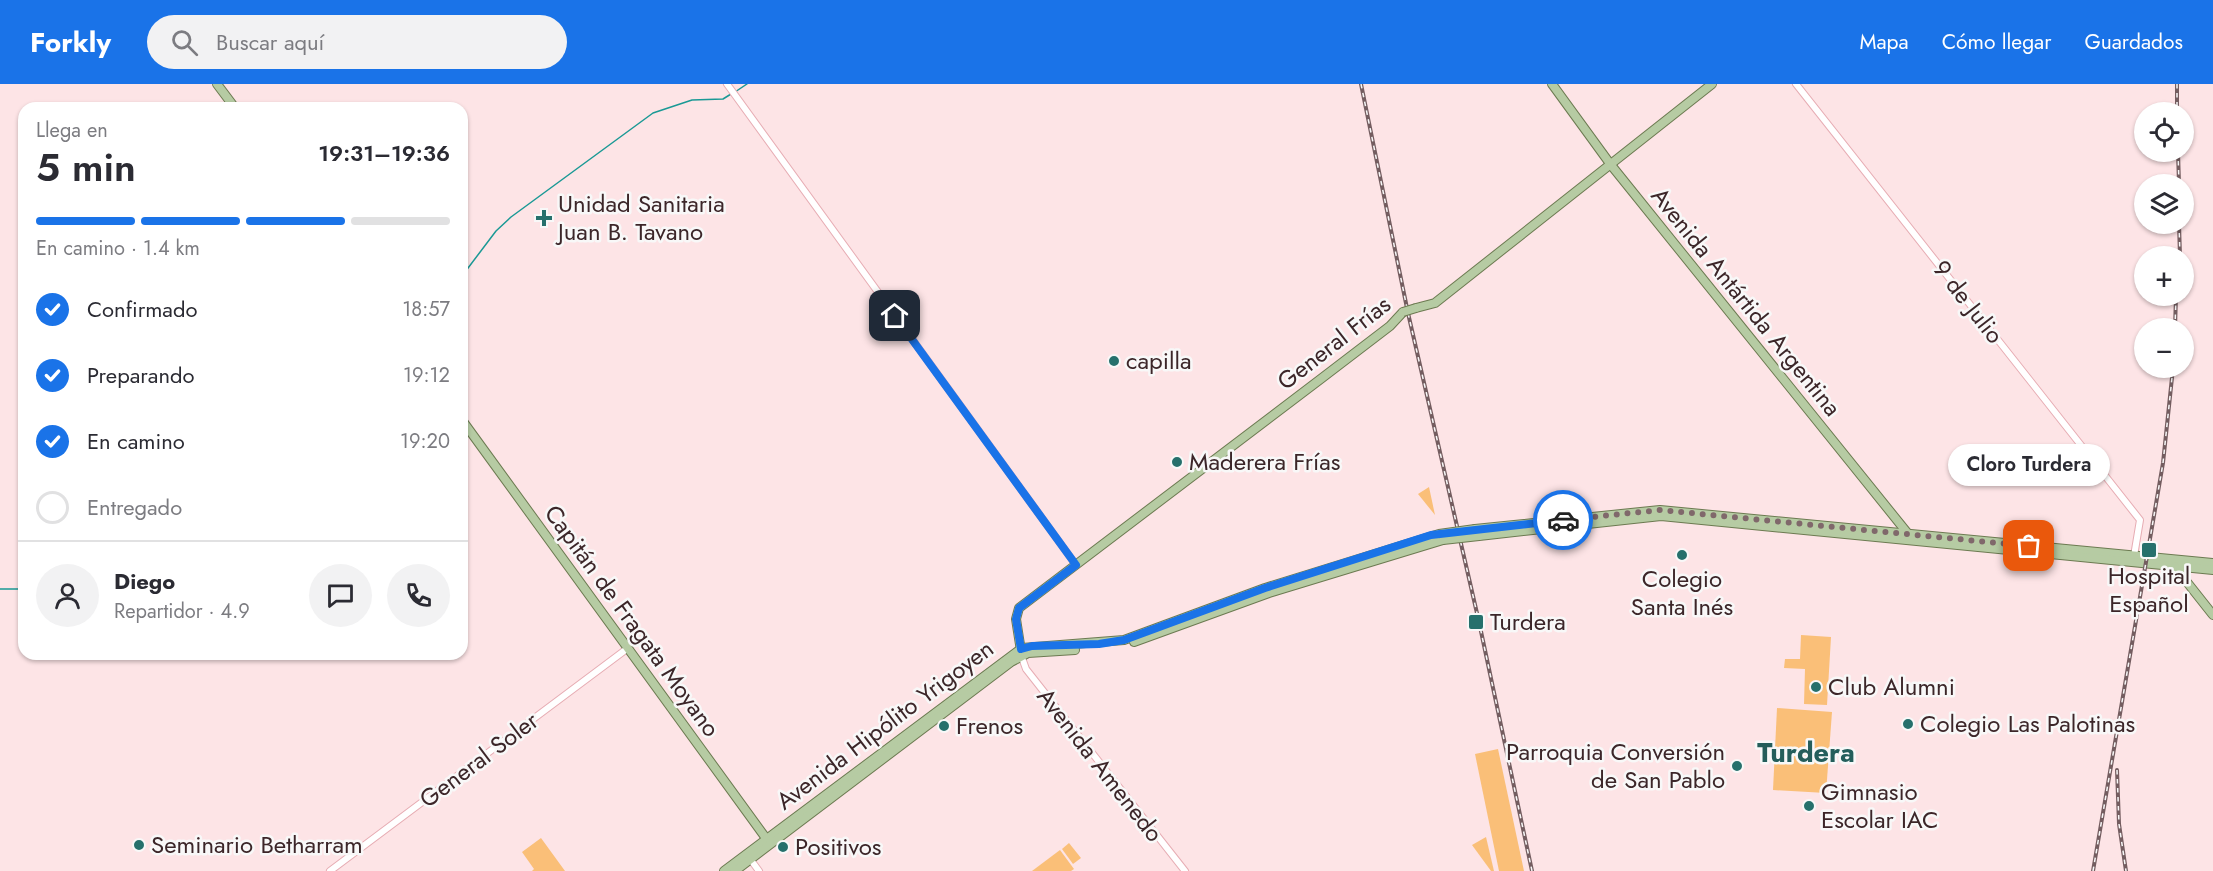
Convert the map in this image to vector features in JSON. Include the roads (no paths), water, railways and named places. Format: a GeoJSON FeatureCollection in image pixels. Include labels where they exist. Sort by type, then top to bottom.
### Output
{"type":"FeatureCollection","features":[{"type":"Feature","properties":{"kind":"main road","name":"Avenida Antártida Argentina"},"geometry":{"type":"LineString","coordinates":[[1552,84],[1611,165],[1914,541]]}},
{"type":"Feature","properties":{"kind":"main road","name":"General Frías"},"geometry":{"type":"LineString","coordinates":[[1021,652],[1016,619],[1019,608],[1390,326],[1403,312],[1435,303],[1712,84]]}},
{"type":"Feature","properties":{"kind":"main road"},"geometry":{"type":"LineString","coordinates":[[219,87],[230,102]]}},
{"type":"Feature","properties":{"kind":"main road","name":"Capitán de Fragata Moyano"},"geometry":{"type":"LineString","coordinates":[[468,428],[768,841]]}},
{"type":"Feature","properties":{"kind":"main road","name":"Avenida Hipólito Yrigoyen"},"geometry":{"type":"LineString","coordinates":[[724,871],[748,856],[1021,652],[1114,647],[1132,643],[1269,593],[1441,537],[1660,510],[2134,556],[2175,567],[2213,570]]}},
{"type":"Feature","properties":{"kind":"main road","name":"Avenida Hipólito Yrigoyen"},"geometry":{"type":"LineString","coordinates":[[1477,532],[1661,516],[2146,561],[2213,563]]}},
{"type":"Feature","properties":{"kind":"main road"},"geometry":{"type":"LineString","coordinates":[[2175,567],[2213,615]]}},
{"type":"Feature","properties":{"kind":"main road"},"geometry":{"type":"LineString","coordinates":[[2194,590],[2192,578],[2197,568]]}},
{"type":"Feature","properties":{"kind":"main road","name":"Avenida Hipólito Yrigoyen"},"geometry":{"type":"LineString","coordinates":[[735,871],[748,856]]}},
{"type":"Feature","properties":{"kind":"street"},"geometry":{"type":"LineString","coordinates":[[219,87],[229,84]]}},
{"type":"Feature","properties":{"kind":"street"},"geometry":{"type":"LineString","coordinates":[[727,84],[1076,565]]}},
{"type":"Feature","properties":{"kind":"street","name":"9 de Julio"},"geometry":{"type":"LineString","coordinates":[[1796,84],[2140,520],[2134,556]]}},
{"type":"Feature","properties":{"kind":"street","name":"General Soler"},"geometry":{"type":"LineString","coordinates":[[330,871],[628,648]]}},
{"type":"Feature","properties":{"kind":"street","name":"Avenida Amenedo"},"geometry":{"type":"LineString","coordinates":[[1021,652],[1026,669],[1185,871]]}},
{"type":"Feature","properties":{"kind":"street"},"geometry":{"type":"LineString","coordinates":[[748,856],[759,871]]}},
{"type":"Feature","properties":{"kind":"waterway"},"geometry":{"type":"LineString","coordinates":[[735,92],[747,84]]}},
{"type":"Feature","properties":{"kind":"waterway"},"geometry":{"type":"LineString","coordinates":[[468,268],[496,231],[511,217],[653,113],[692,100],[723,99],[731,94]]}},
{"type":"Feature","properties":{"kind":"waterway"},"geometry":{"type":"LineString","coordinates":[[0,589],[18,589]]}},
{"type":"Feature","properties":{"kind":"railway"},"geometry":{"type":"LineString","coordinates":[[1361,84],[1408,313],[1479,622],[1532,871]]}},
{"type":"Feature","properties":{"kind":"railway"},"geometry":{"type":"LineString","coordinates":[[2177,84],[2177,102]]}},
{"type":"Feature","properties":{"kind":"railway"},"geometry":{"type":"LineString","coordinates":[[2178,162],[2179,174]]}},
{"type":"Feature","properties":{"kind":"railway"},"geometry":{"type":"LineString","coordinates":[[2179,234],[2180,246]]}},
{"type":"Feature","properties":{"kind":"railway"},"geometry":{"type":"LineString","coordinates":[[2175,318],[2176,306]]}},
{"type":"Feature","properties":{"kind":"railway"},"geometry":{"type":"LineString","coordinates":[[2093,871],[2163,463],[2172,378]]}},
{"type":"Feature","properties":{"kind":"railway"},"geometry":{"type":"LineString","coordinates":[[2117,770],[2119,824],[2126,871]]}},
{"type":"Feature","properties":{"kind":"place","name":"Unidad Sanitaria Juan B. Tavano"},"geometry":{"type":"Point","coordinates":[544,218]}},
{"type":"Feature","properties":{"kind":"place","name":"capilla"},"geometry":{"type":"Point","coordinates":[1114,361]}},
{"type":"Feature","properties":{"kind":"place","name":"Maderera Frías"},"geometry":{"type":"Point","coordinates":[1177,462]}},
{"type":"Feature","properties":{"kind":"place","name":"Cloro Turdera"},"geometry":{"type":"Point","coordinates":[2029,546]}},
{"type":"Feature","properties":{"kind":"place","name":"Hospital Español"},"geometry":{"type":"Point","coordinates":[2149,550]}},
{"type":"Feature","properties":{"kind":"place","name":"Colegio Santa Inés"},"geometry":{"type":"Point","coordinates":[1682,555]}},
{"type":"Feature","properties":{"kind":"place","name":"Turdera"},"geometry":{"type":"Point","coordinates":[1476,622]}},
{"type":"Feature","properties":{"kind":"place","name":"Club Alumni"},"geometry":{"type":"Point","coordinates":[1816,687]}},
{"type":"Feature","properties":{"kind":"place","name":"Colegio Las Palotinas"},"geometry":{"type":"Point","coordinates":[1908,724]}},
{"type":"Feature","properties":{"kind":"place","name":"Frenos"},"geometry":{"type":"Point","coordinates":[944,726]}},
{"type":"Feature","properties":{"kind":"place","name":"Parroquia Conversión de San Pablo"},"geometry":{"type":"Point","coordinates":[1737,766]}},
{"type":"Feature","properties":{"kind":"place","name":"Gimnasio Escolar IAC"},"geometry":{"type":"Point","coordinates":[1809,806]}},
{"type":"Feature","properties":{"kind":"place","name":"Seminario Betharram"},"geometry":{"type":"Point","coordinates":[139,845]}},
{"type":"Feature","properties":{"kind":"place","name":"Positivos"},"geometry":{"type":"Point","coordinates":[783,847]}},
{"type":"Feature","properties":{"kind":"district","name":"Turdera"},"geometry":{"type":"Point","coordinates":[1806,753]}}]}
